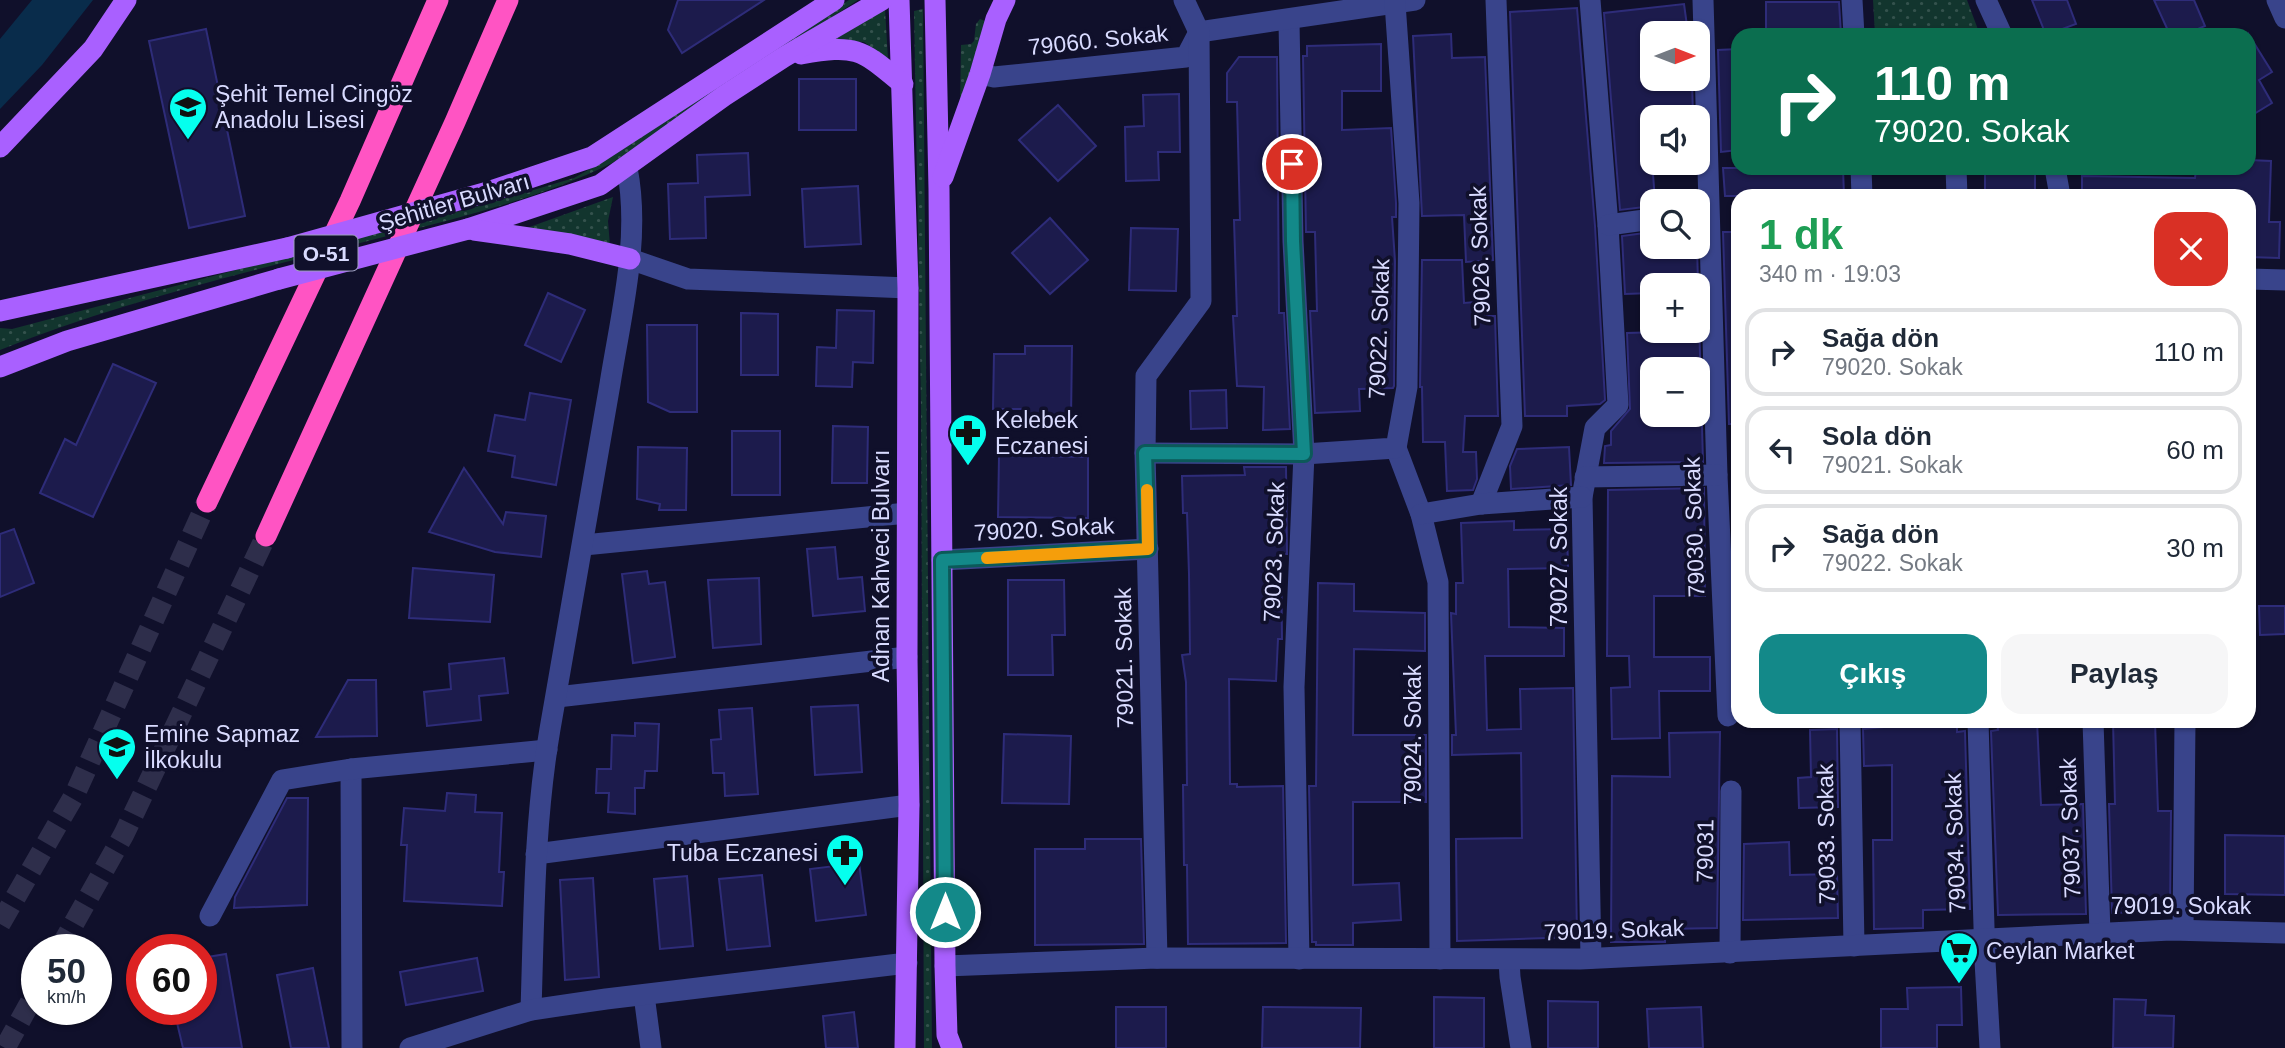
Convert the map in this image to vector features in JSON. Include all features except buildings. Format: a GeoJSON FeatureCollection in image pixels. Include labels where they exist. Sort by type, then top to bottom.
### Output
{"type":"FeatureCollection","features":[{"type":"Feature","properties":{"kind":"highway","name":"O-51"},"geometry":{"type":"LineString","coordinates":[[207,502],[350,201],[438,0]]}},
{"type":"Feature","properties":{"kind":"highway","name":"O-51"},"geometry":{"type":"LineString","coordinates":[[265,536],[455,122],[508,0]]}},
{"type":"Feature","properties":{"kind":"main road"},"geometry":{"type":"LineString","coordinates":[[0,146],[93,48],[126,0]]}},
{"type":"Feature","properties":{"kind":"main road","name":"Şehitler Bulvarı"},"geometry":{"type":"LineString","coordinates":[[1,311],[287,248],[491,191],[592,157],[834,0]]}},
{"type":"Feature","properties":{"kind":"main road","name":"Şehitler Bulvarı"},"geometry":{"type":"LineString","coordinates":[[0,367],[67,341],[279,279],[468,229],[600,185],[783,57],[882,0]]}},
{"type":"Feature","properties":{"kind":"main road"},"geometry":{"type":"LineString","coordinates":[[899,0],[903,84]]}},
{"type":"Feature","properties":{"kind":"main road"},"geometry":{"type":"LineString","coordinates":[[935,0],[945,966],[947,1035],[952,1048]]}},
{"type":"Feature","properties":{"kind":"main road"},"geometry":{"type":"LineString","coordinates":[[939,189],[980,74],[996,19],[1005,0]]}},
{"type":"Feature","properties":{"kind":"main road"},"geometry":{"type":"LineString","coordinates":[[783,57],[832,48],[860,51],[903,84]]}},
{"type":"Feature","properties":{"kind":"main road","name":"Adnan Kahveci Bulvarı"},"geometry":{"type":"LineString","coordinates":[[903,84],[908,288],[909,806],[905,1048]]}},
{"type":"Feature","properties":{"kind":"main road"},"geometry":{"type":"LineString","coordinates":[[468,229],[570,244],[630,259]]}},
{"type":"Feature","properties":{"kind":"main road"},"geometry":{"type":"LineString","coordinates":[[891,1048],[907,962]]}},
{"type":"Feature","properties":{"kind":"street","name":"79021. Sokak"},"geometry":{"type":"LineString","coordinates":[[1157,958],[1145,453],[1146,376],[1201,300],[1199,33],[1184,0]]}},
{"type":"Feature","properties":{"kind":"street","name":"79026. Sokak"},"geometry":{"type":"LineString","coordinates":[[1482,504],[1512,426],[1496,0]]}},
{"type":"Feature","properties":{"kind":"street","name":"79027. Sokak"},"geometry":{"type":"LineString","coordinates":[[1590,0],[1608,225],[1618,405],[1595,428],[1583,487],[1591,958]]}},
{"type":"Feature","properties":{"kind":"street","name":"79030. Sokak"},"geometry":{"type":"LineString","coordinates":[[1703,0],[1704,189]]}},
{"type":"Feature","properties":{"kind":"street"},"geometry":{"type":"LineString","coordinates":[[1852,0],[1854,28]]}},
{"type":"Feature","properties":{"kind":"street"},"geometry":{"type":"LineString","coordinates":[[1986,0],[1999,28]]}},
{"type":"Feature","properties":{"kind":"street"},"geometry":{"type":"LineString","coordinates":[[2277,0],[2285,18]]}},
{"type":"Feature","properties":{"kind":"street","name":"79060. Sokak"},"geometry":{"type":"LineString","coordinates":[[980,74],[994,77],[1186,57],[1199,33],[1405,2]]}},
{"type":"Feature","properties":{"kind":"street","name":"79022. Sokak"},"geometry":{"type":"LineString","coordinates":[[1396,448],[1407,387],[1409,203],[1405,2]]}},
{"type":"Feature","properties":{"kind":"street","name":"79023. Sokak"},"geometry":{"type":"LineString","coordinates":[[1289,21],[1293,241],[1304,454],[1294,687],[1299,959]]}},
{"type":"Feature","properties":{"kind":"street"},"geometry":{"type":"LineString","coordinates":[[531,1010],[536,855],[547,750],[584,545],[630,259],[631,189],[626,168]]}},
{"type":"Feature","properties":{"kind":"street"},"geometry":{"type":"LineString","coordinates":[[1608,225],[1640,221]]}},
{"type":"Feature","properties":{"kind":"street"},"geometry":{"type":"LineString","coordinates":[[630,259],[688,279],[908,288]]}},
{"type":"Feature","properties":{"kind":"street","name":"79030. Sokak"},"geometry":{"type":"LineString","coordinates":[[1706,259],[1728,716]]}},
{"type":"Feature","properties":{"kind":"street"},"geometry":{"type":"LineString","coordinates":[[2256,279],[2285,280]]}},
{"type":"Feature","properties":{"kind":"street"},"geometry":{"type":"LineString","coordinates":[[1145,453],[1304,454],[1396,448]]}},
{"type":"Feature","properties":{"kind":"street","name":"79024. Sokak"},"geometry":{"type":"LineString","coordinates":[[1396,448],[1421,514],[1438,582],[1440,959]]}},
{"type":"Feature","properties":{"kind":"street"},"geometry":{"type":"LineString","coordinates":[[1421,514],[1583,487],[1717,475]]}},
{"type":"Feature","properties":{"kind":"street"},"geometry":{"type":"LineString","coordinates":[[584,545],[907,513]]}},
{"type":"Feature","properties":{"kind":"street","name":"79020. Sokak"},"geometry":{"type":"LineString","coordinates":[[942,560],[1148,549]]}},
{"type":"Feature","properties":{"kind":"street"},"geometry":{"type":"LineString","coordinates":[[556,697],[907,657]]}},
{"type":"Feature","properties":{"kind":"street","name":"79033. Sokak"},"geometry":{"type":"LineString","coordinates":[[1850,728],[1854,946]]}},
{"type":"Feature","properties":{"kind":"street","name":"79034. Sokak"},"geometry":{"type":"LineString","coordinates":[[1978,728],[1990,1048]]}},
{"type":"Feature","properties":{"kind":"street","name":"79037. Sokak"},"geometry":{"type":"LineString","coordinates":[[2093,728],[2100,933]]}},
{"type":"Feature","properties":{"kind":"street"},"geometry":{"type":"LineString","coordinates":[[2183,929],[2185,728]]}},
{"type":"Feature","properties":{"kind":"street"},"geometry":{"type":"LineString","coordinates":[[210,916],[282,780],[351,769],[547,750]]}},
{"type":"Feature","properties":{"kind":"street"},"geometry":{"type":"LineString","coordinates":[[351,769],[352,1048]]}},
{"type":"Feature","properties":{"kind":"street","name":"79031"},"geometry":{"type":"LineString","coordinates":[[1730,953],[1731,791]]}},
{"type":"Feature","properties":{"kind":"street"},"geometry":{"type":"LineString","coordinates":[[536,855],[909,806]]}},
{"type":"Feature","properties":{"kind":"street","name":"79019. Sokak"},"geometry":{"type":"LineString","coordinates":[[945,966],[1157,958],[1591,958],[2183,929],[2285,933]]}},
{"type":"Feature","properties":{"kind":"street"},"geometry":{"type":"LineString","coordinates":[[1509,960],[1521,1048]]}},
{"type":"Feature","properties":{"kind":"street"},"geometry":{"type":"LineString","coordinates":[[410,1048],[531,1010],[907,962]]}},
{"type":"Feature","properties":{"kind":"street"},"geometry":{"type":"LineString","coordinates":[[644,995],[651,1048]]}},
{"type":"Feature","properties":{"kind":"green space"},"geometry":{"type":"Polygon","coordinates":[[[849,0],[858,0],[612,163],[586,175],[532,196],[476,213],[144,301],[0,350],[0,328],[12,329],[472,208],[574,178],[611,157],[849,0]]]}},
{"type":"Feature","properties":{"kind":"green space"},"geometry":{"type":"Polygon","coordinates":[[[1873,0],[1967,0],[1977,28],[1875,28],[1873,0]]]}},
{"type":"Feature","properties":{"kind":"green space"},"geometry":{"type":"Polygon","coordinates":[[[885,9],[888,59],[864,42],[834,40],[885,9]]]}},
{"type":"Feature","properties":{"kind":"green space"},"geometry":{"type":"Polygon","coordinates":[[[923,9],[932,1048],[924,1048],[921,407],[914,11],[923,9]]]}},
{"type":"Feature","properties":{"kind":"green space"},"geometry":{"type":"Polygon","coordinates":[[[980,19],[985,21],[960,106],[961,45],[974,41],[976,24],[980,19]]]}},
{"type":"Feature","properties":{"kind":"green space"},"geometry":{"type":"Polygon","coordinates":[[[613,197],[608,221],[610,246],[524,229],[613,197]]]}},
{"type":"Feature","properties":{"kind":"water"},"geometry":{"type":"Polygon","coordinates":[[[32,0],[93,0],[42,65],[0,109],[0,39],[32,0]]]}},
{"type":"Feature","properties":{"kind":"tunnel"},"geometry":{"type":"LineString","coordinates":[[0,924],[75,794],[207,502]]}},
{"type":"Feature","properties":{"kind":"tunnel"},"geometry":{"type":"LineString","coordinates":[[68,934],[124,834],[266,536]]}},
{"type":"Feature","properties":{"kind":"tunnel"},"geometry":{"type":"LineString","coordinates":[[5,1048],[21,1019]]}},
{"type":"Feature","properties":{"kind":"slow traffic"},"geometry":{"type":"LineString","coordinates":[[987,558],[1148,549],[1147,490]]}},
{"type":"Feature","properties":{"kind":"place","name":"Şehit Temel Cingöz Anadolu Lisesi"},"geometry":{"type":"Point","coordinates":[188,141]}},
{"type":"Feature","properties":{"kind":"place","name":"Kelebek Eczanesi"},"geometry":{"type":"Point","coordinates":[968,467]}},
{"type":"Feature","properties":{"kind":"place","name":"Emine Sapmaz İlkokulu"},"geometry":{"type":"Point","coordinates":[117,781]}},
{"type":"Feature","properties":{"kind":"place","name":"Tuba Eczanesi"},"geometry":{"type":"Point","coordinates":[845,887]}},
{"type":"Feature","properties":{"kind":"place","name":"Ceylan Market"},"geometry":{"type":"Point","coordinates":[1959,985]}},
{"type":"Feature","properties":{"kind":"route"},"geometry":{"type":"LineString","coordinates":[[945,912],[942,560],[1148,549],[1145,453],[1304,454],[1293,241],[1292,164]]}}]}
